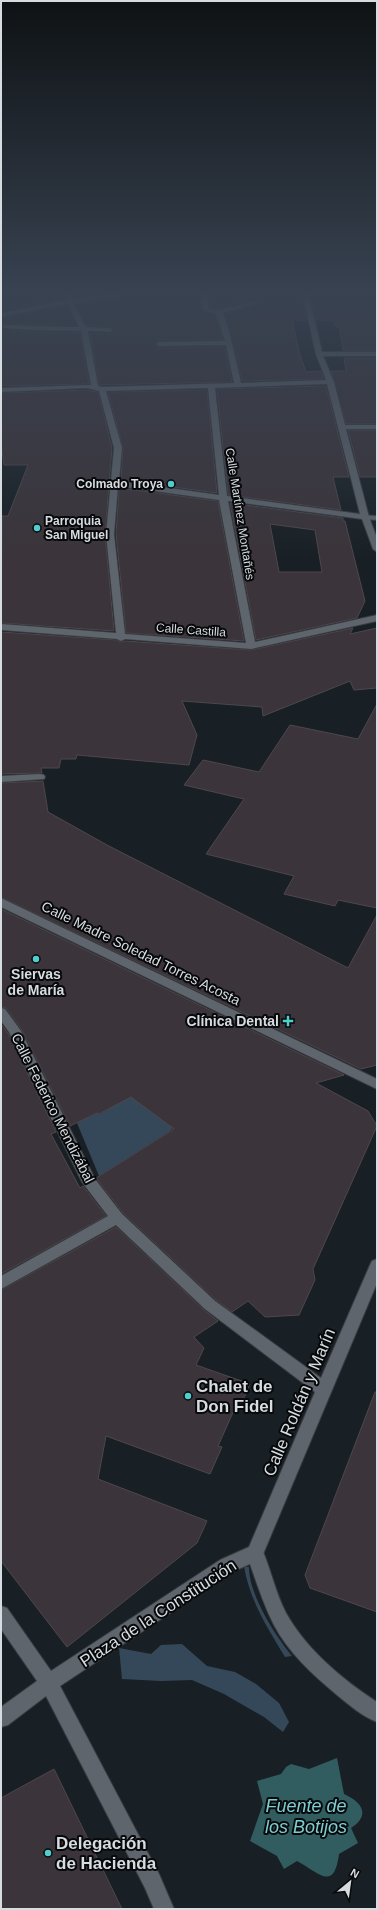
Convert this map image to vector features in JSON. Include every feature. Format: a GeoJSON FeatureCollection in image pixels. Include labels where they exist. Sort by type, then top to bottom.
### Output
{"type":"FeatureCollection","features":[{"type":"Feature","properties":{"kind":"street"},"geometry":{"type":"LineString","coordinates":[[96,381],[118,448],[110,534],[121,638]]}},
{"type":"Feature","properties":{"kind":"street"},"geometry":{"type":"LineString","coordinates":[[1,390],[87,386],[98,388],[330,382],[365,517],[377,549]]}},
{"type":"Feature","properties":{"kind":"street","name":"Calle Martínez Montañés"},"geometry":{"type":"LineString","coordinates":[[211,386],[223,498],[251,646]]}},
{"type":"Feature","properties":{"kind":"street"},"geometry":{"type":"LineString","coordinates":[[341,427],[377,427]]}},
{"type":"Feature","properties":{"kind":"street"},"geometry":{"type":"LineString","coordinates":[[115,483],[377,518]]}},
{"type":"Feature","properties":{"kind":"street","name":"Calle Castilla"},"geometry":{"type":"LineString","coordinates":[[1,627],[121,638],[251,646],[377,618]]}},
{"type":"Feature","properties":{"kind":"street"},"geometry":{"type":"LineString","coordinates":[[1,779],[40,776]]}},
{"type":"Feature","properties":{"kind":"street","name":"Calle Madre Soledad Torres Acosta"},"geometry":{"type":"LineString","coordinates":[[1,902],[377,1084]]}},
{"type":"Feature","properties":{"kind":"street"},"geometry":{"type":"LineString","coordinates":[[1,914],[13,908]]}},
{"type":"Feature","properties":{"kind":"street","name":"Calle Federico Mendizábal"},"geometry":{"type":"LineString","coordinates":[[1,1012],[15,1031],[88,1182],[117,1218],[210,1305],[325,1390]]}},
{"type":"Feature","properties":{"kind":"street"},"geometry":{"type":"LineString","coordinates":[[1,1283],[117,1218]]}},
{"type":"Feature","properties":{"kind":"street","name":"Calle Roldán y Marín"},"geometry":{"type":"LineString","coordinates":[[255,1553],[377,1265]]}},
{"type":"Feature","properties":{"kind":"street","name":"Plaza de la Constitución"},"geometry":{"type":"LineString","coordinates":[[1,1718],[49,1683],[226,1566],[255,1553],[281,1621],[301,1647],[329,1677],[377,1713]]}},
{"type":"Feature","properties":{"kind":"street"},"geometry":{"type":"LineString","coordinates":[[1,1614],[49,1683],[152,1880],[164,1909]]}},
{"type":"Feature","properties":{"kind":"shaded area"},"geometry":{"type":"Polygon","coordinates":[[[130,1096],[181,1120],[170,1131],[99,1176],[77,1123],[97,1113],[100,1114],[130,1096]]]}},
{"type":"Feature","properties":{"kind":"shaded area"},"geometry":{"type":"Polygon","coordinates":[[[244,1566],[249,1567],[253,1590],[264,1614],[292,1656],[285,1657],[266,1625],[250,1590],[244,1566]]]}},
{"type":"Feature","properties":{"kind":"shaded area"},"geometry":{"type":"Polygon","coordinates":[[[182,1644],[207,1666],[235,1672],[256,1684],[279,1703],[289,1722],[283,1732],[264,1717],[224,1694],[192,1680],[161,1681],[122,1679],[119,1648],[151,1654],[161,1645],[182,1644]]]}},
{"type":"Feature","properties":{"kind":"water","name":"Fuente de los Botijos"},"geometry":{"type":"Polygon","coordinates":[[[337,1758],[344,1794],[356,1801],[362,1809],[361,1818],[351,1828],[358,1843],[339,1854],[337,1866],[333,1873],[329,1876],[318,1874],[297,1861],[284,1869],[277,1856],[250,1841],[263,1804],[257,1781],[281,1774],[286,1767],[291,1764],[309,1769],[337,1758]]]}},
{"type":"Feature","properties":{"kind":"building"},"geometry":{"type":"Polygon","coordinates":[[[1,381],[89,381],[89,384],[1,386],[1,381]]]}},
{"type":"Feature","properties":{"kind":"building"},"geometry":{"type":"Polygon","coordinates":[[[98,381],[232,382],[99,385],[98,381]]]}},
{"type":"Feature","properties":{"kind":"building"},"geometry":{"type":"Polygon","coordinates":[[[334,381],[377,381],[377,424],[346,424],[334,381]]]}},
{"type":"Feature","properties":{"kind":"building"},"geometry":{"type":"Polygon","coordinates":[[[326,386],[349,477],[333,477],[341,510],[228,495],[217,389],[326,386]]]}},
{"type":"Feature","properties":{"kind":"building"},"geometry":{"type":"Polygon","coordinates":[[[87,390],[98,392],[112,448],[105,534],[114,631],[1,623],[2,516],[8,516],[28,465],[4,465],[1,443],[1,393],[87,390]]]}},
{"type":"Feature","properties":{"kind":"building"},"geometry":{"type":"Polygon","coordinates":[[[207,390],[217,493],[121,480],[123,448],[108,392],[207,390]]]}},
{"type":"Feature","properties":{"kind":"building"},"geometry":{"type":"Polygon","coordinates":[[[348,430],[377,430],[377,477],[360,477],[348,430]]]}},
{"type":"Feature","properties":{"kind":"building"},"geometry":{"type":"Polygon","coordinates":[[[119,488],[218,501],[244,641],[126,633],[116,534],[119,488]]]}},
{"type":"Feature","properties":{"kind":"building"},"geometry":{"type":"Polygon","coordinates":[[[230,503],[343,518],[365,601],[357,618],[256,640],[230,503]],[[270,524],[279,572],[322,572],[315,530],[270,524]]]}},
{"type":"Feature","properties":{"kind":"building"},"geometry":{"type":"Polygon","coordinates":[[[353,628],[350,634],[377,628],[377,688],[354,690],[350,681],[263,716],[262,707],[182,701],[197,735],[189,765],[77,755],[76,759],[61,759],[59,768],[41,768],[42,773],[1,774],[1,632],[117,640],[120,642],[125,641],[251,650],[353,628]]]}},
{"type":"Feature","properties":{"kind":"building"},"geometry":{"type":"Polygon","coordinates":[[[377,704],[377,908],[338,900],[335,906],[284,894],[294,876],[206,854],[244,799],[184,785],[203,760],[259,772],[290,725],[358,739],[377,704]]]}},
{"type":"Feature","properties":{"kind":"building"},"geometry":{"type":"Polygon","coordinates":[[[43,781],[48,812],[107,845],[348,968],[377,915],[377,1065],[361,1069],[1,897],[1,783],[43,781]]]}},
{"type":"Feature","properties":{"kind":"building"},"geometry":{"type":"Polygon","coordinates":[[[1,909],[344,1075],[316,1083],[368,1111],[377,1126],[313,1269],[315,1280],[299,1315],[265,1317],[248,1301],[232,1312],[216,1300],[123,1213],[96,1178],[174,1129],[131,1097],[99,1114],[97,1113],[70,1126],[22,1030],[6,1008],[1,1007],[1,909]]]}},
{"type":"Feature","properties":{"kind":"building"},"geometry":{"type":"Polygon","coordinates":[[[1,1024],[8,1033],[56,1132],[51,1134],[80,1188],[83,1186],[106,1216],[1,1274],[1,1024]]]}},
{"type":"Feature","properties":{"kind":"building"},"geometry":{"type":"Polygon","coordinates":[[[116,1227],[204,1310],[218,1321],[194,1337],[204,1348],[196,1365],[250,1384],[239,1409],[235,1408],[218,1446],[222,1447],[210,1474],[106,1436],[98,1479],[207,1521],[197,1543],[67,1647],[1,1561],[1,1290],[116,1227]]]}},
{"type":"Feature","properties":{"kind":"building"},"geometry":{"type":"Polygon","coordinates":[[[375,1392],[377,1392],[377,1612],[310,1588],[305,1575],[375,1392]]]}},
{"type":"Feature","properties":{"kind":"building","name":"Delegación de Hacienda"},"geometry":{"type":"Polygon","coordinates":[[[54,1769],[122,1909],[1,1909],[1,1798],[54,1769]]]}},
{"type":"Feature","properties":{"kind":"place","name":"Colmado Troya"},"geometry":{"type":"Point","coordinates":[171,484]}},
{"type":"Feature","properties":{"kind":"place","name":"Parroquia San Miguel"},"geometry":{"type":"Point","coordinates":[37,528]}},
{"type":"Feature","properties":{"kind":"place","name":"Siervas de María"},"geometry":{"type":"Point","coordinates":[36,959]}},
{"type":"Feature","properties":{"kind":"place","name":"Clínica Dental"},"geometry":{"type":"Point","coordinates":[288,1021]}},
{"type":"Feature","properties":{"kind":"place","name":"Chalet de Don Fidel"},"geometry":{"type":"Point","coordinates":[188,1396]}},
{"type":"Feature","properties":{"kind":"place","name":"Delegación de Hacienda"},"geometry":{"type":"Point","coordinates":[48,1853]}}]}
